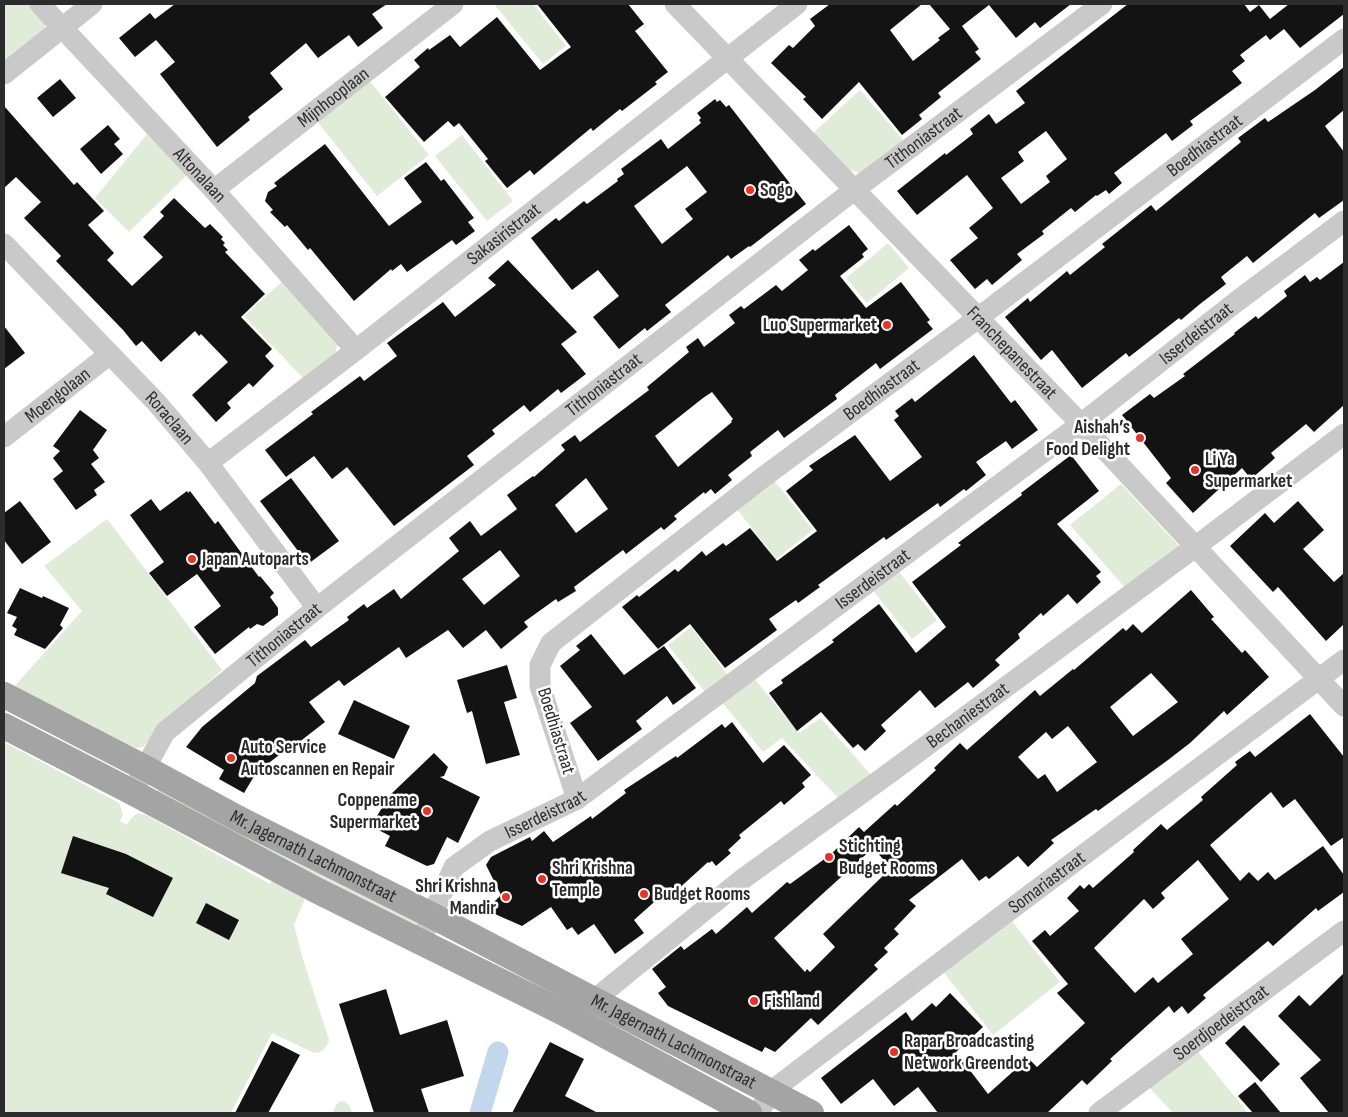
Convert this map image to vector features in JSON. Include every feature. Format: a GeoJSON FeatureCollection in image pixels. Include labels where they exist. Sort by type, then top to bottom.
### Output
{"type":"FeatureCollection","features":[{"type":"Feature","properties":{"kind":"main road","name":"Mr. Jagernath Lachmonstraat"},"geometry":{"type":"LineString","coordinates":[[4,695],[240,819],[594,1000],[765,1103],[811,1113]]}},
{"type":"Feature","properties":{"kind":"main road","name":"Mr. Jagernath Lachmonstraat"},"geometry":{"type":"LineString","coordinates":[[4,726],[318,891],[564,1013],[749,1113]]}},
{"type":"Feature","properties":{"kind":"street","name":"Altonalaan"},"geometry":{"type":"LineString","coordinates":[[40,4],[214,190],[356,350]]}},
{"type":"Feature","properties":{"kind":"street"},"geometry":{"type":"LineString","coordinates":[[4,74],[92,4]]}},
{"type":"Feature","properties":{"kind":"street","name":"Mijnhooplaan"},"geometry":{"type":"LineString","coordinates":[[214,190],[453,4]]}},
{"type":"Feature","properties":{"kind":"street","name":"Franchepanestraat"},"geometry":{"type":"LineString","coordinates":[[676,4],[1081,424],[1344,706]]}},
{"type":"Feature","properties":{"kind":"street","name":"Sakasiristraat"},"geometry":{"type":"LineString","coordinates":[[208,463],[356,350],[728,56],[797,4]]}},
{"type":"Feature","properties":{"kind":"street","name":"Tithoniastraat"},"geometry":{"type":"LineString","coordinates":[[132,792],[165,732],[317,608],[854,190],[1102,4]]}},
{"type":"Feature","properties":{"kind":"street","name":"Boedhiastraat"},"geometry":{"type":"LineString","coordinates":[[577,799],[540,686],[540,665],[551,643],[762,478],[978,318],[1344,39]]}},
{"type":"Feature","properties":{"kind":"street","name":"Isserdeistraat"},"geometry":{"type":"LineString","coordinates":[[420,942],[454,867],[490,841],[577,799],[1081,424],[1236,302],[1344,221]]}},
{"type":"Feature","properties":{"kind":"street","name":"Roraclaan"},"geometry":{"type":"LineString","coordinates":[[4,244],[156,402],[208,463],[317,608]]}},
{"type":"Feature","properties":{"kind":"street","name":"Moengolaan"},"geometry":{"type":"LineString","coordinates":[[4,437],[110,354]]}},
{"type":"Feature","properties":{"kind":"street","name":"Bechaniestraat"},"geometry":{"type":"LineString","coordinates":[[594,1000],[744,878],[891,772],[1344,434]]}},
{"type":"Feature","properties":{"kind":"street","name":"Somariastraat"},"geometry":{"type":"LineString","coordinates":[[765,1103],[995,921],[1344,660]]}},
{"type":"Feature","properties":{"kind":"street","name":"Soerdjoedeistraat"},"geometry":{"type":"LineString","coordinates":[[1100,1113],[1344,930]]}},
{"type":"Feature","properties":{"kind":"green space"},"geometry":{"type":"Polygon","coordinates":[[[4,4],[29,4],[44,19],[46,29],[4,64],[4,4]]]}},
{"type":"Feature","properties":{"kind":"green space"},"geometry":{"type":"Polygon","coordinates":[[[494,4],[533,4],[566,46],[543,64],[494,4]]]}},
{"type":"Feature","properties":{"kind":"green space"},"geometry":{"type":"Polygon","coordinates":[[[368,79],[429,155],[377,196],[316,120],[368,79]]]}},
{"type":"Feature","properties":{"kind":"green space"},"geometry":{"type":"Polygon","coordinates":[[[860,90],[905,142],[863,173],[856,172],[843,164],[813,133],[860,90]]]}},
{"type":"Feature","properties":{"kind":"green space"},"geometry":{"type":"Polygon","coordinates":[[[147,134],[188,174],[129,232],[95,198],[147,134]]]}},
{"type":"Feature","properties":{"kind":"green space"},"geometry":{"type":"Polygon","coordinates":[[[462,135],[513,201],[487,221],[435,156],[462,135]]]}},
{"type":"Feature","properties":{"kind":"green space"},"geometry":{"type":"Polygon","coordinates":[[[888,243],[909,268],[867,303],[846,278],[888,243]]]}},
{"type":"Feature","properties":{"kind":"green space"},"geometry":{"type":"Polygon","coordinates":[[[284,280],[338,344],[335,353],[303,378],[244,316],[284,280]]]}},
{"type":"Feature","properties":{"kind":"green space"},"geometry":{"type":"Polygon","coordinates":[[[773,479],[813,530],[776,559],[736,508],[773,479]]]}},
{"type":"Feature","properties":{"kind":"green space"},"geometry":{"type":"Polygon","coordinates":[[[1121,484],[1179,546],[1174,556],[1127,590],[1070,525],[1121,484]]]}},
{"type":"Feature","properties":{"kind":"green space"},"geometry":{"type":"Polygon","coordinates":[[[107,519],[222,670],[162,724],[143,747],[137,748],[12,689],[82,611],[44,566],[107,519]]]}},
{"type":"Feature","properties":{"kind":"green space"},"geometry":{"type":"Polygon","coordinates":[[[896,568],[937,620],[912,639],[871,588],[896,568]]]}},
{"type":"Feature","properties":{"kind":"green space"},"geometry":{"type":"Polygon","coordinates":[[[691,627],[731,679],[708,696],[668,645],[691,627]]]}},
{"type":"Feature","properties":{"kind":"green space"},"geometry":{"type":"Polygon","coordinates":[[[753,677],[799,733],[821,718],[872,776],[839,799],[782,738],[763,752],[721,701],[753,677]]]}},
{"type":"Feature","properties":{"kind":"green space"},"geometry":{"type":"Polygon","coordinates":[[[4,742],[119,803],[123,815],[120,821],[127,825],[131,818],[138,813],[148,816],[270,884],[273,879],[303,896],[304,901],[294,925],[329,1040],[325,1048],[318,1053],[312,1052],[272,1033],[231,1113],[4,1113],[4,742]]]}},
{"type":"Feature","properties":{"kind":"green space"},"geometry":{"type":"Polygon","coordinates":[[[157,787],[417,922],[415,926],[411,926],[158,793],[157,787]]]}},
{"type":"Feature","properties":{"kind":"green space"},"geometry":{"type":"Polygon","coordinates":[[[1008,916],[1060,982],[993,1035],[941,969],[1008,916]]]}},
{"type":"Feature","properties":{"kind":"green space"},"geometry":{"type":"Polygon","coordinates":[[[1195,1048],[1248,1113],[1173,1113],[1146,1084],[1195,1048]]]}},
{"type":"Feature","properties":{"kind":"green space"},"geometry":{"type":"Polygon","coordinates":[[[344,1101],[349,1105],[352,1113],[332,1113],[338,1102],[344,1101]]]}},
{"type":"Feature","properties":{"kind":"building"},"geometry":{"type":"Polygon","coordinates":[[[175,4],[387,4],[372,14],[383,28],[358,47],[349,35],[318,58],[306,43],[270,73],[283,89],[248,117],[250,120],[217,147],[160,74],[175,62],[156,40],[135,57],[119,38],[150,13],[155,19],[175,4]]]}},
{"type":"Feature","properties":{"kind":"building"},"geometry":{"type":"Polygon","coordinates":[[[537,4],[628,4],[644,24],[635,31],[668,72],[655,82],[657,84],[622,111],[620,109],[593,131],[591,128],[534,175],[530,170],[507,188],[485,161],[488,159],[459,123],[454,127],[448,121],[424,142],[385,97],[420,67],[414,60],[428,48],[429,50],[450,35],[460,47],[497,17],[540,70],[571,47],[537,4]]]}},
{"type":"Feature","properties":{"kind":"building"},"geometry":{"type":"Polygon","coordinates":[[[830,4],[922,4],[890,30],[913,61],[940,40],[938,38],[950,29],[929,4],[1071,4],[1040,28],[1035,22],[1016,38],[989,5],[962,26],[979,49],[975,52],[981,59],[938,93],[941,97],[919,115],[922,119],[902,135],[859,82],[822,119],[803,99],[806,97],[771,63],[789,45],[793,48],[815,26],[810,19],[830,4]]]}},
{"type":"Feature","properties":{"kind":"building"},"geometry":{"type":"Polygon","coordinates":[[[1128,4],[1244,4],[1250,12],[1259,5],[1270,19],[1289,4],[1344,4],[1344,14],[1300,48],[1284,29],[1270,40],[1266,35],[1240,55],[1245,61],[1232,71],[1242,83],[1190,121],[1193,125],[1172,141],[1166,133],[1114,173],[1122,183],[1109,194],[1106,190],[1096,195],[1075,212],[1071,208],[1042,231],[1044,234],[1017,254],[1022,260],[992,285],[987,279],[975,289],[950,260],[978,238],[969,228],[993,208],[967,175],[917,215],[897,191],[945,153],[946,155],[973,134],[970,129],[989,114],[996,124],[1025,103],[1016,91],[1128,4]],[[1046,131],[1018,152],[1024,161],[1001,178],[1021,204],[1050,182],[1046,176],[1067,159],[1046,131]]]}},
{"type":"Feature","properties":{"kind":"building"},"geometry":{"type":"Polygon","coordinates":[[[1344,67],[1344,110],[1325,126],[1344,152],[1344,200],[1319,218],[1315,213],[1253,263],[1247,256],[1221,277],[1226,284],[1181,320],[1179,318],[1129,357],[1126,353],[1082,388],[1052,350],[1041,360],[1005,317],[1028,298],[1030,302],[1067,271],[1070,275],[1105,247],[1102,244],[1151,205],[1156,211],[1241,142],[1238,138],[1265,118],[1268,122],[1315,90],[1344,67]]]}},
{"type":"Feature","properties":{"kind":"building"},"geometry":{"type":"Polygon","coordinates":[[[60,79],[76,98],[53,117],[37,98],[60,79]]]}},
{"type":"Feature","properties":{"kind":"building"},"geometry":{"type":"Polygon","coordinates":[[[715,99],[717,102],[720,100],[726,107],[729,105],[806,204],[750,247],[731,259],[728,255],[665,305],[671,312],[647,331],[645,328],[619,349],[593,317],[619,296],[598,270],[572,290],[531,238],[556,218],[559,221],[584,201],[587,204],[618,181],[617,179],[624,174],[621,169],[661,139],[668,149],[701,123],[699,120],[701,118],[697,113],[715,99]],[[687,166],[634,206],[662,244],[693,219],[685,209],[707,192],[687,166]]]}},
{"type":"Feature","properties":{"kind":"building"},"geometry":{"type":"Polygon","coordinates":[[[4,106],[74,185],[77,182],[104,211],[88,225],[114,253],[107,260],[132,286],[163,257],[143,237],[164,216],[160,212],[174,198],[205,228],[210,224],[223,237],[221,239],[225,243],[223,245],[228,250],[225,252],[265,294],[241,317],[272,349],[265,356],[274,366],[253,387],[249,383],[227,403],[231,408],[216,422],[192,395],[228,362],[201,334],[199,336],[195,331],[161,362],[142,341],[136,346],[56,261],[61,256],[24,218],[41,202],[16,177],[4,188],[4,106]]]}},
{"type":"Feature","properties":{"kind":"building"},"geometry":{"type":"Polygon","coordinates":[[[108,125],[120,139],[114,144],[123,154],[101,174],[80,149],[108,125]]]}},
{"type":"Feature","properties":{"kind":"building"},"geometry":{"type":"Polygon","coordinates":[[[325,144],[389,226],[422,202],[404,178],[426,162],[441,181],[444,179],[474,218],[468,222],[475,231],[456,245],[452,240],[407,272],[401,264],[392,271],[391,269],[354,301],[310,248],[308,250],[287,225],[285,227],[270,212],[273,210],[265,201],[268,192],[277,186],[274,183],[325,144]]]}},
{"type":"Feature","properties":{"kind":"building"},"geometry":{"type":"Polygon","coordinates":[[[849,225],[868,249],[862,254],[864,257],[840,276],[866,308],[901,282],[930,320],[927,322],[933,329],[880,369],[876,363],[835,395],[837,399],[784,438],[778,430],[750,452],[752,456],[728,475],[732,480],[715,494],[711,489],[705,494],[704,492],[674,516],[677,519],[664,530],[661,527],[626,554],[623,550],[574,587],[576,591],[558,602],[556,599],[524,622],[528,627],[501,649],[486,630],[463,648],[448,630],[406,658],[399,647],[344,686],[339,680],[309,702],[325,722],[265,766],[266,768],[253,778],[244,793],[219,779],[224,770],[186,747],[202,727],[255,683],[257,676],[305,640],[311,647],[349,620],[347,617],[364,604],[367,608],[394,589],[401,599],[459,551],[449,538],[470,521],[481,536],[517,509],[507,495],[534,477],[565,450],[561,445],[575,435],[580,442],[649,390],[647,387],[689,352],[686,347],[698,338],[704,347],[735,323],[729,315],[741,306],[744,309],[776,285],[782,291],[808,270],[799,260],[813,249],[815,251],[849,225]],[[712,392],[655,436],[678,467],[732,422],[733,419],[712,392]],[[586,478],[555,505],[576,533],[608,509],[586,478]],[[500,550],[462,579],[484,605],[520,576],[500,550]]]}},
{"type":"Feature","properties":{"kind":"building"},"geometry":{"type":"Polygon","coordinates":[[[508,260],[577,332],[561,344],[586,374],[561,393],[558,389],[530,412],[524,405],[492,430],[495,434],[467,456],[474,465],[394,526],[347,467],[332,479],[314,456],[286,477],[265,450],[313,414],[311,412],[360,376],[364,381],[397,356],[387,343],[443,302],[455,317],[496,285],[488,278],[508,260]]]}},
{"type":"Feature","properties":{"kind":"building"},"geometry":{"type":"Polygon","coordinates":[[[1344,262],[1344,405],[1314,432],[1306,424],[1271,453],[1275,458],[1251,479],[1242,468],[1193,513],[1166,483],[1171,478],[1122,415],[1150,394],[1154,398],[1185,376],[1183,374],[1234,333],[1256,316],[1258,319],[1287,296],[1284,291],[1305,275],[1310,282],[1317,277],[1320,280],[1344,262]]]}},
{"type":"Feature","properties":{"kind":"building"},"geometry":{"type":"Polygon","coordinates":[[[4,326],[25,353],[4,369],[4,326]]]}},
{"type":"Feature","properties":{"kind":"building"},"geometry":{"type":"Polygon","coordinates":[[[974,355],[1011,403],[1015,400],[1038,430],[1012,449],[1006,441],[976,462],[986,475],[966,491],[964,489],[940,507],[938,503],[886,540],[884,537],[818,585],[820,587],[798,603],[796,600],[769,619],[777,630],[725,668],[690,624],[658,649],[622,607],[637,595],[639,597],[675,569],[678,572],[702,551],[706,556],[723,543],[726,546],[750,528],[777,561],[817,531],[786,491],[813,470],[809,466],[855,435],[890,481],[922,457],[894,420],[899,416],[895,411],[912,398],[915,402],[974,355]]]}},
{"type":"Feature","properties":{"kind":"building"},"geometry":{"type":"Polygon","coordinates":[[[80,410],[107,430],[93,450],[99,458],[91,464],[105,482],[94,490],[97,495],[76,510],[53,479],[63,471],[53,458],[60,451],[53,446],[80,410]]]}},
{"type":"Feature","properties":{"kind":"building"},"geometry":{"type":"Polygon","coordinates":[[[1071,455],[1099,491],[1057,524],[1101,572],[1096,576],[1101,582],[1077,604],[1068,594],[1043,616],[1041,613],[1018,634],[1020,638],[995,660],[1000,665],[973,688],[968,682],[935,708],[920,690],[881,725],[886,731],[865,751],[858,744],[853,748],[821,712],[797,731],[769,693],[783,683],[781,680],[834,642],[832,640],[879,604],[916,653],[946,627],[912,582],[961,545],[958,543],[1071,455]]]}},
{"type":"Feature","properties":{"kind":"building"},"geometry":{"type":"Polygon","coordinates":[[[291,478],[339,541],[308,564],[260,501],[291,478]]]}},
{"type":"Feature","properties":{"kind":"building"},"geometry":{"type":"Polygon","coordinates":[[[187,491],[188,493],[190,491],[215,524],[218,521],[259,577],[274,593],[270,597],[278,608],[278,615],[263,626],[257,624],[250,629],[249,627],[215,654],[194,627],[221,606],[197,574],[167,596],[149,573],[164,562],[130,515],[151,499],[160,511],[187,491]]]}},
{"type":"Feature","properties":{"kind":"building"},"geometry":{"type":"Polygon","coordinates":[[[20,501],[51,542],[22,564],[4,540],[4,513],[20,501]]]}},
{"type":"Feature","properties":{"kind":"building"},"geometry":{"type":"Polygon","coordinates":[[[1298,501],[1324,530],[1303,549],[1334,582],[1344,573],[1344,624],[1326,641],[1278,587],[1273,592],[1230,546],[1265,513],[1274,523],[1298,501]]]}},
{"type":"Feature","properties":{"kind":"building"},"geometry":{"type":"Polygon","coordinates":[[[20,588],[69,608],[60,625],[63,628],[45,649],[14,635],[17,629],[12,626],[17,617],[7,613],[20,588]]]}},
{"type":"Feature","properties":{"kind":"building"},"geometry":{"type":"Polygon","coordinates":[[[1191,590],[1214,617],[1211,619],[1242,653],[1245,650],[1269,677],[1227,715],[1224,711],[1190,743],[1168,760],[1098,811],[1096,809],[1051,840],[1054,843],[1028,867],[1018,856],[989,879],[986,876],[979,881],[962,859],[909,900],[916,906],[894,929],[899,934],[884,948],[888,952],[874,965],[878,969],[818,1025],[811,1018],[775,1052],[765,1047],[762,1052],[668,1006],[658,993],[666,987],[652,969],[681,946],[684,950],[712,929],[716,934],[747,907],[752,913],[787,882],[790,884],[830,855],[859,827],[864,832],[895,804],[897,806],[936,770],[934,768],[960,743],[967,750],[1035,690],[1040,696],[1123,628],[1126,631],[1133,624],[1142,633],[1191,590]],[[1151,673],[1110,707],[1133,736],[1178,702],[1151,673]],[[1068,726],[1052,739],[1046,732],[1018,757],[1038,779],[1045,774],[1057,792],[1097,762],[1068,726]],[[873,848],[774,938],[805,972],[807,969],[810,972],[835,947],[823,934],[891,868],[873,848]]]}},
{"type":"Feature","properties":{"kind":"building"},"geometry":{"type":"Polygon","coordinates":[[[591,634],[624,675],[664,646],[696,688],[673,705],[667,696],[636,721],[642,729],[598,761],[570,723],[592,707],[560,666],[580,650],[576,646],[591,634]]]}},
{"type":"Feature","properties":{"kind":"building"},"geometry":{"type":"Polygon","coordinates":[[[507,665],[517,698],[504,702],[520,755],[486,764],[472,711],[467,713],[457,680],[507,665]]]}},
{"type":"Feature","properties":{"kind":"building"},"geometry":{"type":"Polygon","coordinates":[[[354,700],[410,726],[394,759],[338,734],[354,700]]]}},
{"type":"Feature","properties":{"kind":"building"},"geometry":{"type":"Polygon","coordinates":[[[1310,714],[1344,757],[1344,837],[1331,846],[1295,799],[1283,808],[1271,792],[1210,845],[1240,881],[1249,872],[1258,881],[1268,872],[1275,880],[1323,846],[1344,875],[1344,892],[1318,911],[1316,908],[1273,946],[1268,941],[1203,995],[1206,998],[1188,1014],[1182,1006],[1174,1013],[1169,1006],[1110,1059],[1112,1061],[1087,1085],[1082,1080],[1047,1113],[938,1113],[918,1087],[894,1106],[873,1079],[841,1104],[821,1078],[906,1012],[912,1021],[932,1003],[936,1007],[950,993],[983,1027],[956,1052],[988,1094],[1028,1058],[1037,1067],[1085,1023],[1057,993],[1068,984],[1032,941],[1045,930],[1050,936],[1079,911],[1067,898],[1080,885],[1084,889],[1089,884],[1093,888],[1134,852],[1133,850],[1161,824],[1167,830],[1203,800],[1201,797],[1237,765],[1235,762],[1250,751],[1255,757],[1310,714]],[[1198,860],[1161,893],[1165,898],[1153,909],[1144,899],[1094,948],[1135,993],[1153,977],[1158,983],[1193,954],[1181,939],[1229,899],[1198,860]]]}},
{"type":"Feature","properties":{"kind":"building"},"geometry":{"type":"Polygon","coordinates":[[[732,722],[763,763],[784,745],[811,775],[802,783],[805,787],[784,805],[781,801],[739,835],[741,838],[728,850],[731,853],[716,866],[712,861],[708,862],[675,892],[671,887],[634,920],[644,933],[615,954],[594,924],[578,935],[572,927],[567,930],[551,907],[522,926],[486,910],[501,895],[486,865],[491,857],[530,837],[532,841],[544,831],[553,842],[591,816],[592,819],[626,793],[624,790],[676,756],[677,758],[722,724],[725,728],[732,722]]]}},
{"type":"Feature","properties":{"kind":"building","name":"Coppename Supermarket"},"geometry":{"type":"Polygon","coordinates":[[[434,753],[448,767],[444,776],[440,777],[480,797],[458,843],[447,837],[434,864],[427,866],[385,846],[390,836],[371,826],[389,796],[434,753]]]}},
{"type":"Feature","properties":{"kind":"building"},"geometry":{"type":"Polygon","coordinates":[[[73,836],[126,854],[173,878],[153,917],[106,894],[109,888],[61,873],[73,836]]]}},
{"type":"Feature","properties":{"kind":"building"},"geometry":{"type":"Polygon","coordinates":[[[206,903],[239,920],[229,940],[196,923],[206,903]]]}},
{"type":"Feature","properties":{"kind":"building"},"geometry":{"type":"Polygon","coordinates":[[[1344,973],[1344,1113],[1329,1113],[1300,1078],[1321,1060],[1278,1016],[1299,995],[1310,1006],[1344,973]]]}},
{"type":"Feature","properties":{"kind":"building"},"geometry":{"type":"Polygon","coordinates":[[[386,989],[400,1035],[447,1020],[464,1076],[421,1089],[429,1113],[374,1113],[339,1004],[386,989]]]}},
{"type":"Feature","properties":{"kind":"building"},"geometry":{"type":"Polygon","coordinates":[[[1244,1025],[1280,1064],[1261,1082],[1225,1043],[1244,1025]]]}},
{"type":"Feature","properties":{"kind":"building"},"geometry":{"type":"Polygon","coordinates":[[[272,1041],[300,1055],[268,1113],[235,1113],[272,1041]]]}},
{"type":"Feature","properties":{"kind":"building"},"geometry":{"type":"Polygon","coordinates":[[[550,1042],[584,1059],[565,1096],[598,1113],[512,1113],[550,1042]]]}},
{"type":"Feature","properties":{"kind":"building"},"geometry":{"type":"Polygon","coordinates":[[[1255,1082],[1281,1113],[1253,1113],[1238,1096],[1255,1082]]]}},
{"type":"Feature","properties":{"kind":"waterway"},"geometry":{"type":"LineString","coordinates":[[480,1113],[498,1052]]}},
{"type":"Feature","properties":{"kind":"place","name":"Sogo"},"geometry":{"type":"Point","coordinates":[750,190]}},
{"type":"Feature","properties":{"kind":"place","name":"Luo Supermarket"},"geometry":{"type":"Point","coordinates":[887,325]}},
{"type":"Feature","properties":{"kind":"place","name":"Aishah’s Food Delight"},"geometry":{"type":"Point","coordinates":[1140,438]}},
{"type":"Feature","properties":{"kind":"place","name":"Li Ya Supermarket"},"geometry":{"type":"Point","coordinates":[1195,470]}},
{"type":"Feature","properties":{"kind":"place","name":"Japan Autoparts"},"geometry":{"type":"Point","coordinates":[192,559]}},
{"type":"Feature","properties":{"kind":"place","name":"Auto Service Autoscannen en Repair"},"geometry":{"type":"Point","coordinates":[231,758]}},
{"type":"Feature","properties":{"kind":"place","name":"Coppename Supermarket"},"geometry":{"type":"Point","coordinates":[427,811]}},
{"type":"Feature","properties":{"kind":"place","name":"Stichting Budget Rooms"},"geometry":{"type":"Point","coordinates":[829,857]}},
{"type":"Feature","properties":{"kind":"place","name":"Shri Krishna Temple"},"geometry":{"type":"Point","coordinates":[542,879]}},
{"type":"Feature","properties":{"kind":"place","name":"Budget Rooms"},"geometry":{"type":"Point","coordinates":[644,894]}},
{"type":"Feature","properties":{"kind":"place","name":"Shri Krishna Mandir"},"geometry":{"type":"Point","coordinates":[506,897]}},
{"type":"Feature","properties":{"kind":"place","name":"Fishland"},"geometry":{"type":"Point","coordinates":[754,1001]}},
{"type":"Feature","properties":{"kind":"place","name":"Rapar Broadcasting Network Greendot"},"geometry":{"type":"Point","coordinates":[894,1052]}}]}
